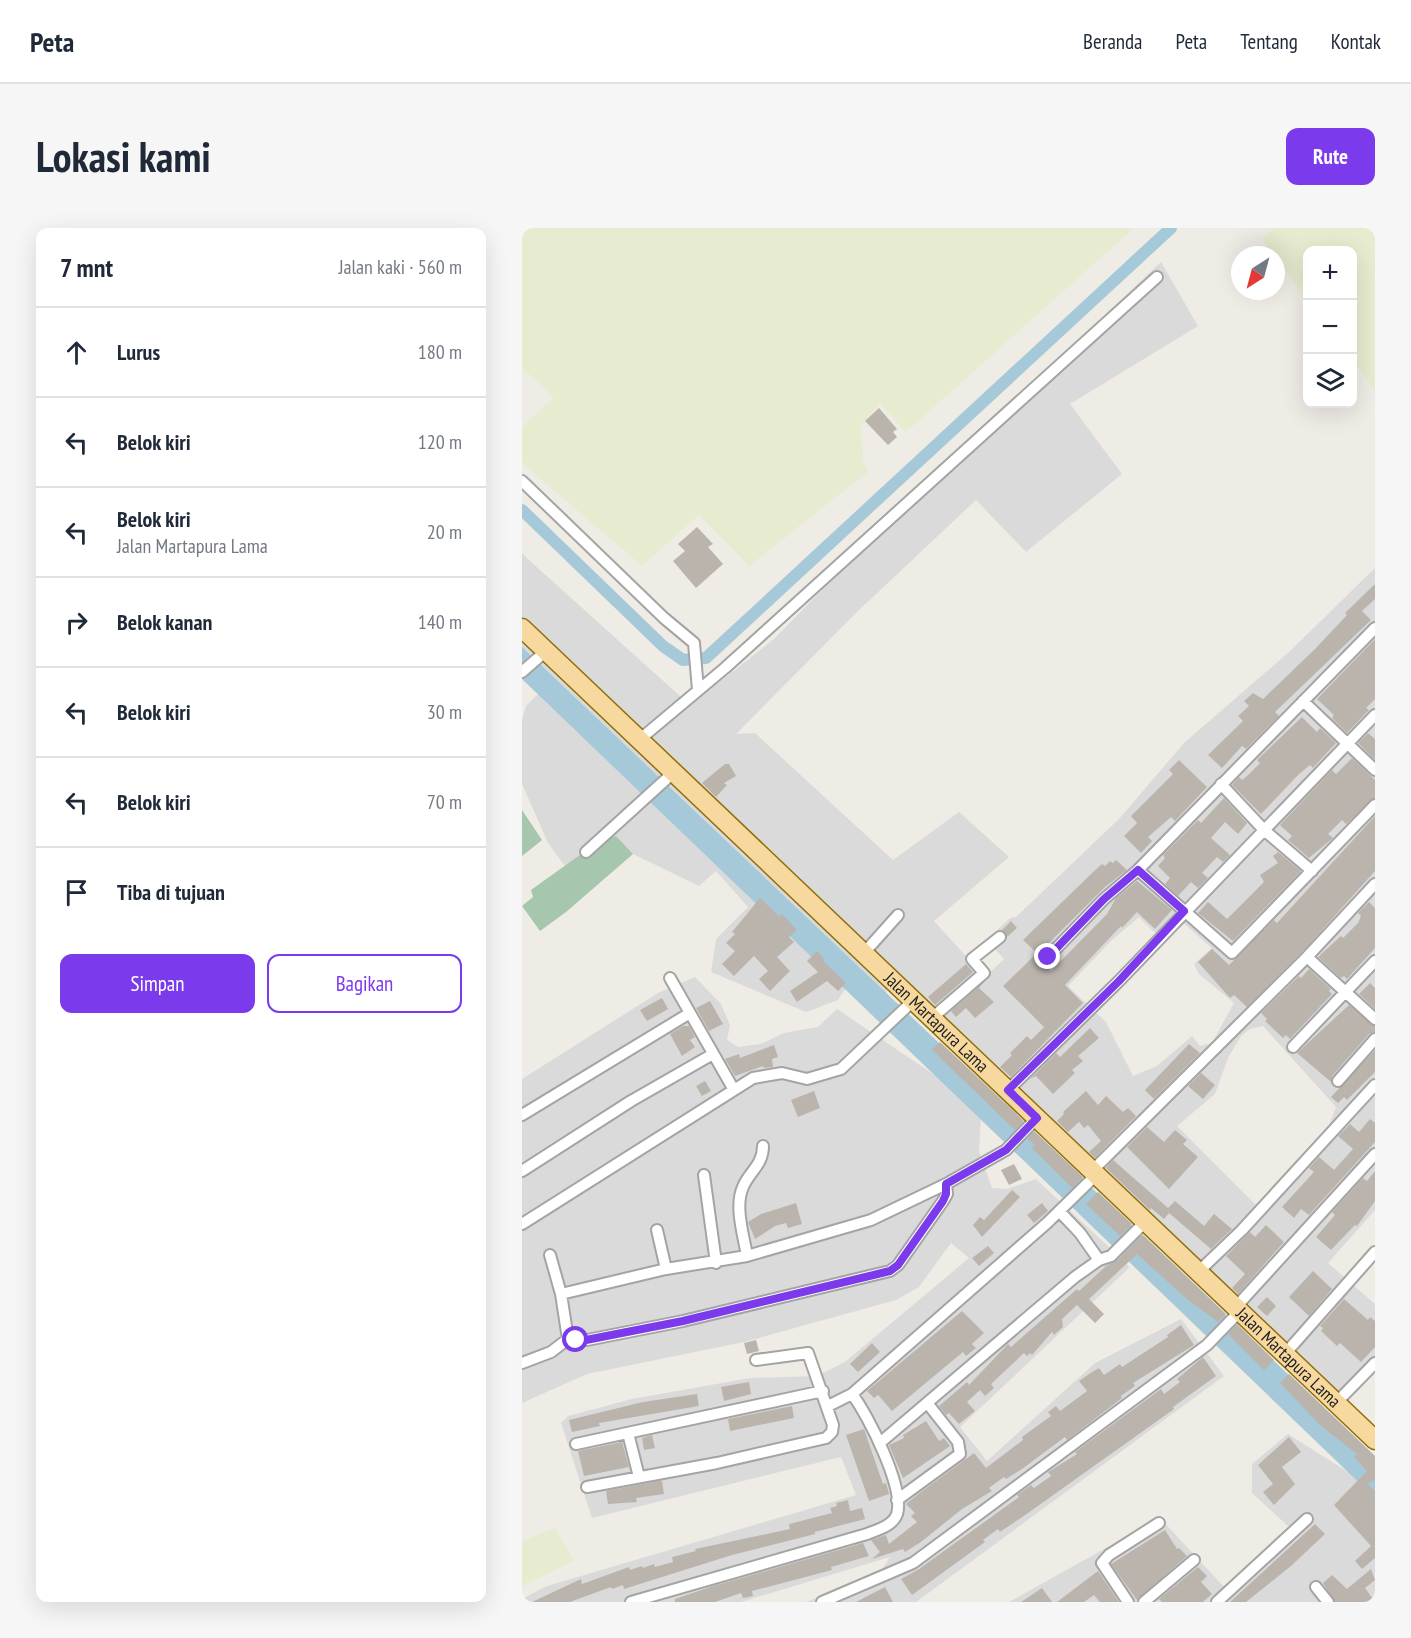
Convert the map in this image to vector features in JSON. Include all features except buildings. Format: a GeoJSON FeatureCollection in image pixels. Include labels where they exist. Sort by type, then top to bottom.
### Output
{"type":"FeatureCollection","features":[{"type":"Feature","properties":{"kind":"main road","name":"Jalan Martapura Lama"},"geometry":{"type":"LineString","coordinates":[[522,628],[542,653],[639,740],[670,776],[864,953],[910,1003],[932,1018],[1008,1090],[1035,1121],[1143,1224],[1198,1272],[1236,1312],[1336,1403],[1372,1432]]}},
{"type":"Feature","properties":{"kind":"street"},"geometry":{"type":"LineString","coordinates":[[639,740],[967,451],[1157,277]]}},
{"type":"Feature","properties":{"kind":"street"},"geometry":{"type":"LineString","coordinates":[[522,481],[694,643],[698,690]]}},
{"type":"Feature","properties":{"kind":"street"},"geometry":{"type":"LineString","coordinates":[[1048,957],[1104,899],[1138,870],[1375,628]]}},
{"type":"Feature","properties":{"kind":"street"},"geometry":{"type":"LineString","coordinates":[[522,672],[542,653]]}},
{"type":"Feature","properties":{"kind":"street"},"geometry":{"type":"LineString","coordinates":[[1304,701],[1375,770]]}},
{"type":"Feature","properties":{"kind":"street"},"geometry":{"type":"LineString","coordinates":[[1008,1090],[1119,981],[1375,715]]}},
{"type":"Feature","properties":{"kind":"street"},"geometry":{"type":"LineString","coordinates":[[586,852],[670,776]]}},
{"type":"Feature","properties":{"kind":"street"},"geometry":{"type":"LineString","coordinates":[[1221,784],[1264,830],[1311,871]]}},
{"type":"Feature","properties":{"kind":"street"},"geometry":{"type":"LineString","coordinates":[[1138,870],[1232,953],[1375,806]]}},
{"type":"Feature","properties":{"kind":"street"},"geometry":{"type":"LineString","coordinates":[[828,1406],[852,1394],[1061,1209],[1307,957],[1375,884]]}},
{"type":"Feature","properties":{"kind":"street"},"geometry":{"type":"LineString","coordinates":[[864,953],[898,915]]}},
{"type":"Feature","properties":{"kind":"street"},"geometry":{"type":"LineString","coordinates":[[932,1018],[984,973],[972,959],[1000,937]]}},
{"type":"Feature","properties":{"kind":"street"},"geometry":{"type":"LineString","coordinates":[[1307,957],[1375,1019]]}},
{"type":"Feature","properties":{"kind":"street"},"geometry":{"type":"LineString","coordinates":[[1293,1047],[1375,961]]}},
{"type":"Feature","properties":{"kind":"street"},"geometry":{"type":"LineString","coordinates":[[670,978],[734,1090]]}},
{"type":"Feature","properties":{"kind":"street"},"geometry":{"type":"LineString","coordinates":[[522,1224],[753,1078],[782,1073],[807,1079],[826,1075],[841,1068],[910,1003]]}},
{"type":"Feature","properties":{"kind":"street"},"geometry":{"type":"LineString","coordinates":[[522,1115],[690,1013]]}},
{"type":"Feature","properties":{"kind":"street"},"geometry":{"type":"LineString","coordinates":[[1338,1081],[1375,1039]]}},
{"type":"Feature","properties":{"kind":"street"},"geometry":{"type":"LineString","coordinates":[[522,1171],[631,1101],[713,1054]]}},
{"type":"Feature","properties":{"kind":"street"},"geometry":{"type":"LineString","coordinates":[[1198,1272],[1242,1230],[1375,1085]]}},
{"type":"Feature","properties":{"kind":"street"},"geometry":{"type":"LineString","coordinates":[[561,1294],[666,1269],[716,1263],[747,1256],[871,1220],[946,1184],[1006,1150],[1035,1121]]}},
{"type":"Feature","properties":{"kind":"street"},"geometry":{"type":"LineString","coordinates":[[747,1256],[740,1203],[741,1189],[761,1160],[763,1146]]}},
{"type":"Feature","properties":{"kind":"street"},"geometry":{"type":"LineString","coordinates":[[822,1602],[914,1563],[1207,1345],[1375,1154]]}},
{"type":"Feature","properties":{"kind":"street"},"geometry":{"type":"LineString","coordinates":[[704,1175],[716,1263]]}},
{"type":"Feature","properties":{"kind":"street"},"geometry":{"type":"LineString","coordinates":[[522,1363],[551,1352],[568,1339],[586,1340],[683,1321],[890,1271],[898,1265],[943,1201],[946,1184]]}},
{"type":"Feature","properties":{"kind":"street"},"geometry":{"type":"LineString","coordinates":[[1061,1209],[1099,1260]]}},
{"type":"Feature","properties":{"kind":"street"},"geometry":{"type":"LineString","coordinates":[[881,1442],[928,1404],[1038,1307],[1099,1260],[1111,1256],[1143,1224]]}},
{"type":"Feature","properties":{"kind":"street"},"geometry":{"type":"LineString","coordinates":[[657,1230],[666,1269]]}},
{"type":"Feature","properties":{"kind":"street"},"geometry":{"type":"LineString","coordinates":[[1284,1355],[1375,1252]]}},
{"type":"Feature","properties":{"kind":"street"},"geometry":{"type":"LineString","coordinates":[[550,1255],[561,1294],[568,1339]]}},
{"type":"Feature","properties":{"kind":"street"},"geometry":{"type":"LineString","coordinates":[[586,1487],[826,1438],[832,1432],[833,1425],[808,1353],[756,1360]]}},
{"type":"Feature","properties":{"kind":"street"},"geometry":{"type":"LineString","coordinates":[[1336,1403],[1375,1363]]}},
{"type":"Feature","properties":{"kind":"street"},"geometry":{"type":"LineString","coordinates":[[576,1444],[823,1391]]}},
{"type":"Feature","properties":{"kind":"street"},"geometry":{"type":"LineString","coordinates":[[631,1602],[867,1534],[889,1525],[897,1514],[897,1500],[881,1442],[852,1394]]}},
{"type":"Feature","properties":{"kind":"street"},"geometry":{"type":"LineString","coordinates":[[897,1500],[960,1454],[958,1442],[928,1404]]}},
{"type":"Feature","properties":{"kind":"street"},"geometry":{"type":"LineString","coordinates":[[628,1433],[639,1477]]}},
{"type":"Feature","properties":{"kind":"street"},"geometry":{"type":"LineString","coordinates":[[1217,1602],[1307,1519]]}},
{"type":"Feature","properties":{"kind":"street"},"geometry":{"type":"LineString","coordinates":[[1128,1602],[1101,1563],[1109,1555],[1159,1523]]}},
{"type":"Feature","properties":{"kind":"street"},"geometry":{"type":"LineString","coordinates":[[1144,1602],[1194,1560]]}},
{"type":"Feature","properties":{"kind":"street"},"geometry":{"type":"LineString","coordinates":[[1316,1587],[1328,1602]]}},
{"type":"Feature","properties":{"kind":"shaded area"},"geometry":{"type":"Polygon","coordinates":[[[1161,262],[1198,326],[1070,404],[1122,474],[1026,552],[976,500],[858,611],[736,734],[755,733],[893,860],[959,812],[1009,857],[934,921],[985,977],[1004,959],[991,945],[995,932],[1010,918],[1016,917],[1120,818],[1184,743],[1289,652],[1375,568],[1375,1210],[1328,1263],[1375,1304],[1375,1372],[1344,1403],[646,740],[774,639],[903,507],[1161,262]],[[1174,915],[1159,932],[1154,932],[1139,917],[1111,941],[1068,986],[1106,1022],[1133,1076],[1157,1066],[1192,1036],[1200,1046],[1212,1043],[1234,1003],[1199,974],[1194,964],[1212,948],[1174,915]],[[1263,1026],[1250,1029],[1241,1036],[1228,1058],[1215,1094],[1177,1126],[1259,1208],[1305,1160],[1328,1128],[1336,1107],[1263,1026]]]}},
{"type":"Feature","properties":{"kind":"shaded area"},"geometry":{"type":"Polygon","coordinates":[[[522,553],[681,697],[638,731],[522,622],[522,553]]]}},
{"type":"Feature","properties":{"kind":"shaded area"},"geometry":{"type":"Polygon","coordinates":[[[522,636],[890,987],[879,1001],[847,986],[838,1000],[806,1012],[711,972],[716,939],[748,907],[716,871],[699,886],[633,854],[616,836],[598,842],[565,866],[548,843],[522,784],[522,720],[526,706],[541,691],[522,664],[522,636]]]}},
{"type":"Feature","properties":{"kind":"shaded area"},"geometry":{"type":"Polygon","coordinates":[[[695,977],[721,1004],[730,1025],[727,1040],[738,1047],[761,1044],[784,1033],[818,1027],[837,1009],[976,1103],[981,1115],[979,1152],[992,1188],[1007,1189],[1036,1179],[1128,1265],[1129,1268],[960,1427],[987,1461],[1095,1363],[1181,1319],[1224,1376],[916,1602],[806,1602],[878,1576],[890,1557],[741,1602],[522,1602],[522,1599],[547,1586],[856,1495],[841,1457],[592,1518],[561,1423],[568,1416],[632,1399],[750,1378],[817,1376],[845,1362],[969,1258],[951,1243],[919,1287],[896,1300],[744,1342],[587,1374],[522,1403],[522,1079],[658,993],[695,977]]]}},
{"type":"Feature","properties":{"kind":"shaded area"},"geometry":{"type":"Polygon","coordinates":[[[1288,1434],[1375,1489],[1375,1602],[1009,1602],[1160,1518],[1225,1588],[1289,1527],[1252,1493],[1252,1464],[1288,1434]]]}},
{"type":"Feature","properties":{"kind":"green space"},"geometry":{"type":"Polygon","coordinates":[[[522,228],[1134,228],[906,432],[880,404],[861,425],[863,462],[869,471],[749,566],[699,515],[642,566],[522,463],[522,427],[554,397],[522,368],[522,228]]]}},
{"type":"Feature","properties":{"kind":"green space"},"geometry":{"type":"Polygon","coordinates":[[[1274,228],[1375,228],[1375,391],[1357,366],[1357,246],[1303,246],[1303,295],[1285,270],[1285,246],[1267,246],[1262,239],[1274,228]]]}},
{"type":"Feature","properties":{"kind":"green space"},"geometry":{"type":"Polygon","coordinates":[[[522,810],[542,840],[522,856],[522,810]]]}},
{"type":"Feature","properties":{"kind":"green space"},"geometry":{"type":"Polygon","coordinates":[[[616,836],[633,854],[566,912],[540,931],[522,906],[533,897],[531,890],[598,842],[616,836]]]}},
{"type":"Feature","properties":{"kind":"green space"},"geometry":{"type":"Polygon","coordinates":[[[555,1528],[574,1561],[522,1586],[522,1541],[555,1528]]]}},
{"type":"Feature","properties":{"kind":"water"},"geometry":{"type":"Polygon","coordinates":[[[522,647],[1375,1457],[1375,1498],[522,679],[522,647]]]}},
{"type":"Feature","properties":{"kind":"waterway"},"geometry":{"type":"LineString","coordinates":[[522,510],[663,646],[683,660],[706,658],[1171,228]]}},
{"type":"Feature","properties":{"kind":"route"},"geometry":{"type":"LineString","coordinates":[[576,1340],[683,1321],[890,1271],[898,1265],[945,1199],[946,1184],[1006,1150],[1037,1118],[1008,1090],[1119,981],[1184,911],[1138,870],[1127,877],[1104,899],[1048,957]]}}]}
